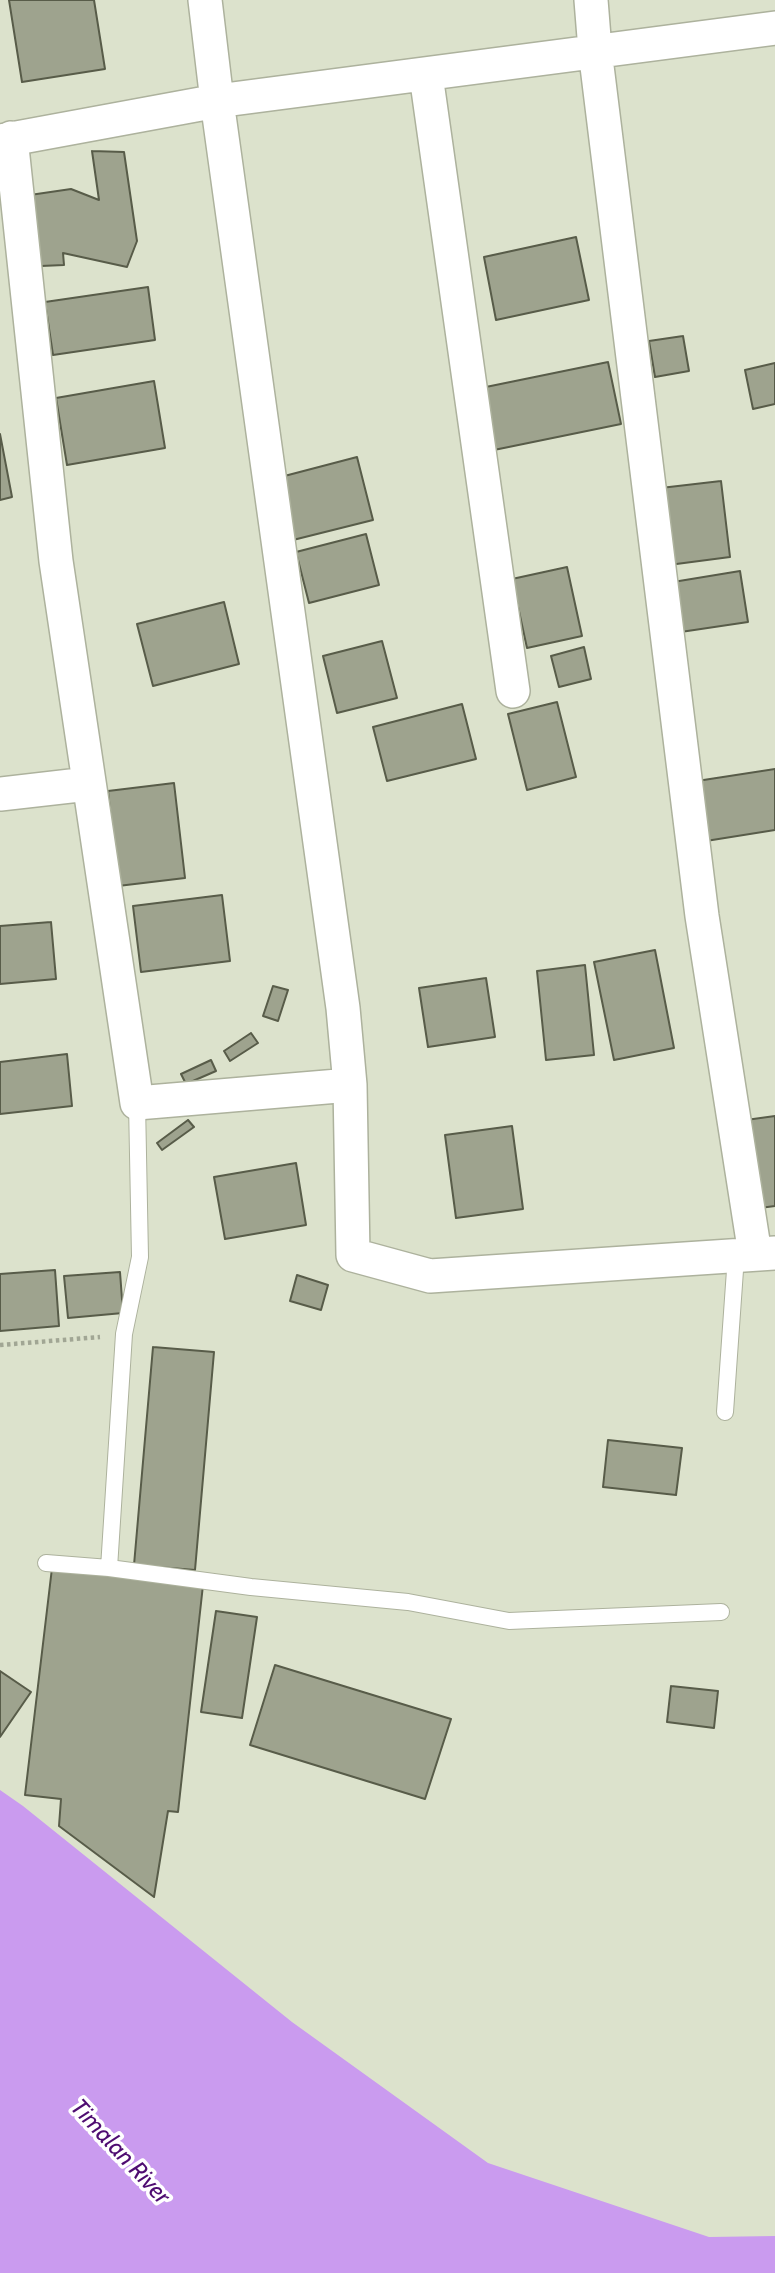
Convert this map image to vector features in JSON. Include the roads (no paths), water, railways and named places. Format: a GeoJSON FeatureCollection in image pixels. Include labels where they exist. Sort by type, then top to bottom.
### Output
{"type":"FeatureCollection","features":[{"type":"Feature","properties":{"kind":"street"},"geometry":{"type":"LineString","coordinates":[[205,0],[343,1008],[350,1085],[353,1255],[430,1276],[755,1254],[702,916],[591,0]]}},
{"type":"Feature","properties":{"kind":"street"},"geometry":{"type":"LineString","coordinates":[[350,1085],[137,1103],[56,561],[6,139],[217,101],[775,28]]}},
{"type":"Feature","properties":{"kind":"street"},"geometry":{"type":"LineString","coordinates":[[426,75],[513,691]]}},
{"type":"Feature","properties":{"kind":"street"},"geometry":{"type":"LineString","coordinates":[[0,794],[88,784]]}},
{"type":"Feature","properties":{"kind":"lane"},"geometry":{"type":"LineString","coordinates":[[109,1568],[124,1335],[140,1257],[137,1103]]}},
{"type":"Feature","properties":{"kind":"lane"},"geometry":{"type":"LineString","coordinates":[[725,1412],[755,1254]]}},
{"type":"Feature","properties":{"kind":"lane"},"geometry":{"type":"LineString","coordinates":[[46,1563],[408,1602],[509,1621],[721,1612]]}},
{"type":"Feature","properties":{"kind":"water","name":"Timalan River"},"geometry":{"type":"Polygon","coordinates":[[[0,1790],[292,2022],[488,2163],[709,2237],[775,2236],[775,2273],[0,2273],[0,1790]]]}}]}
